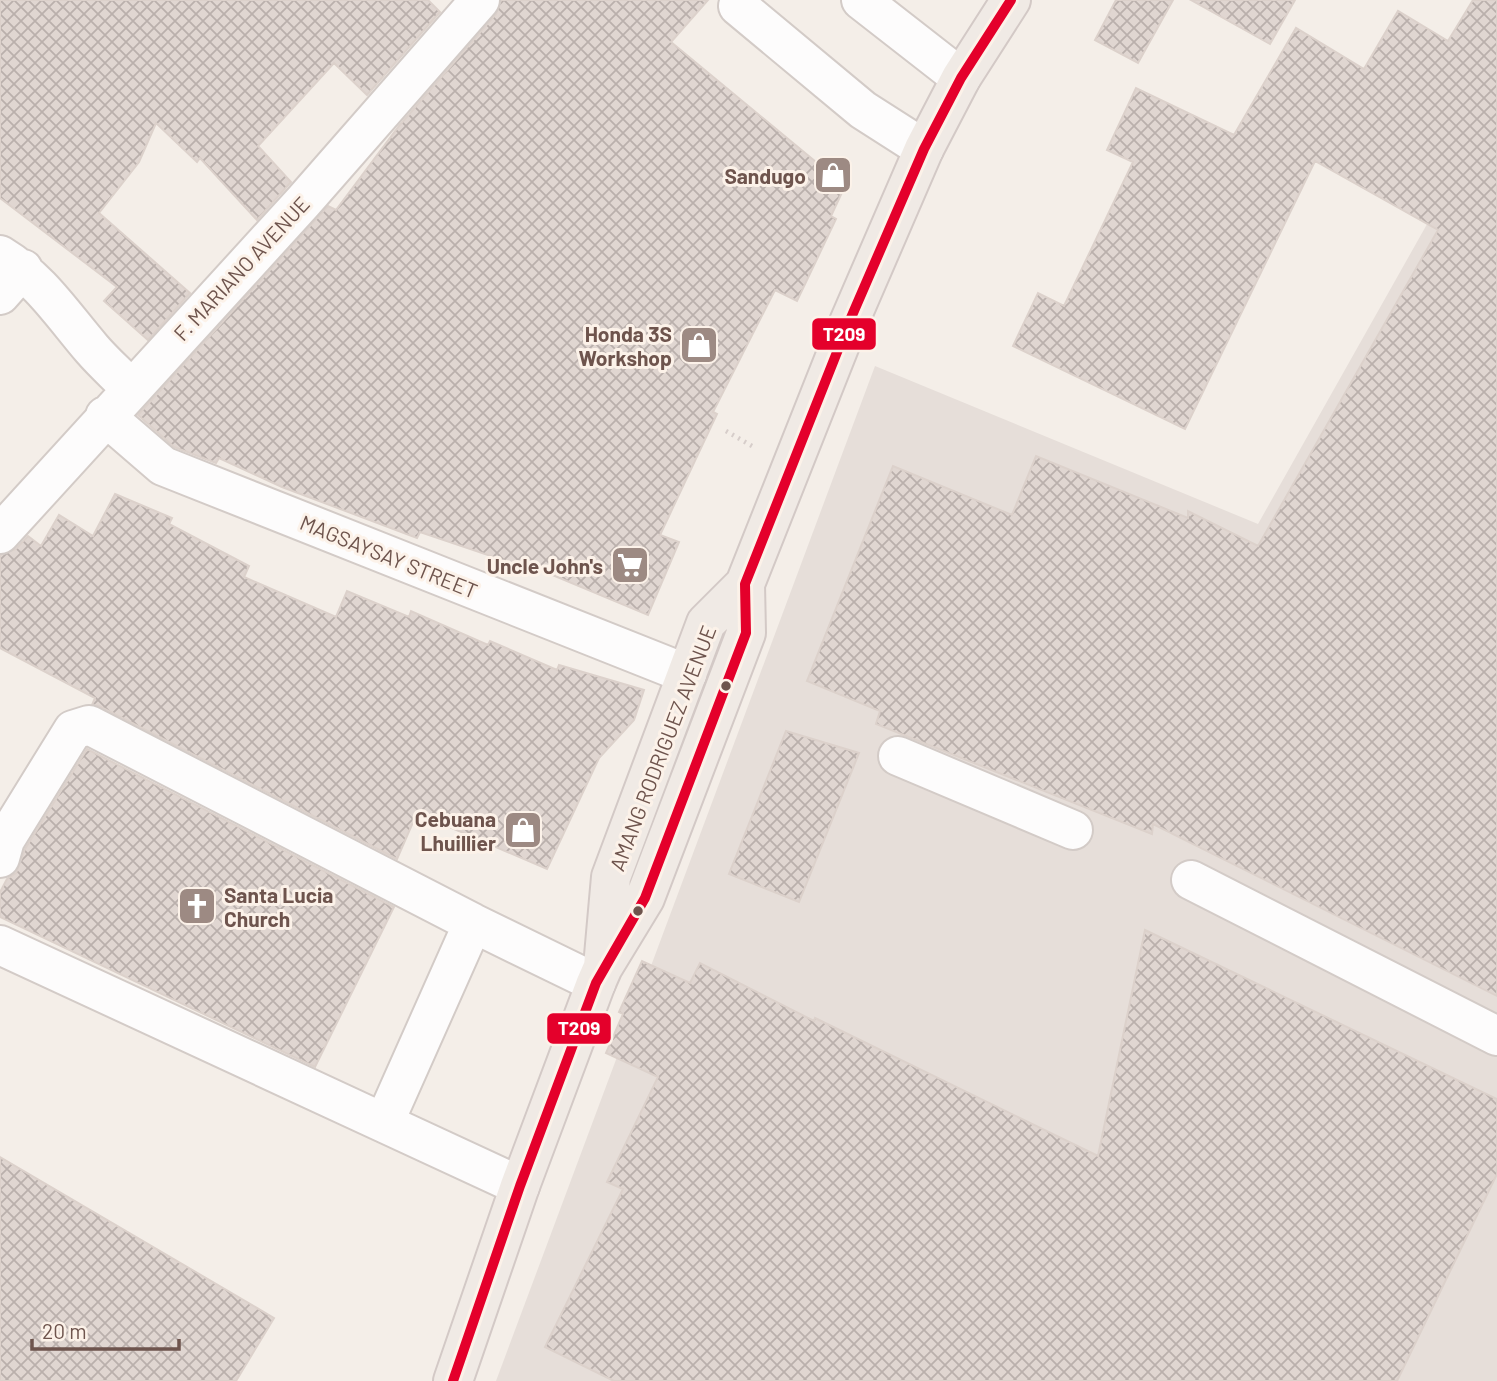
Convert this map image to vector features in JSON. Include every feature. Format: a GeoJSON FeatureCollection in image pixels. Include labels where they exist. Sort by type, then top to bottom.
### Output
{"type":"FeatureCollection","features":[{"type":"Feature","properties":{"kind":"main road","name":"AMANG RODRIGUEZ AVENUE"},"geometry":{"type":"LineString","coordinates":[[453,1381],[520,1186],[599,975],[645,898],[746,633],[745,584],[847,327],[925,149],[961,78],[1011,0]]}},
{"type":"Feature","properties":{"kind":"main road","name":"AMANG RODRIGUEZ AVENUE"},"geometry":{"type":"LineString","coordinates":[[599,975],[611,877],[706,623],[745,584]]}},
{"type":"Feature","properties":{"kind":"street","name":"F. MARIANO AVENUE"},"geometry":{"type":"LineString","coordinates":[[0,534],[130,388],[303,202],[480,0]]}},
{"type":"Feature","properties":{"kind":"street"},"geometry":{"type":"LineString","coordinates":[[861,0],[961,78]]}},
{"type":"Feature","properties":{"kind":"street"},"geometry":{"type":"LineString","coordinates":[[738,6],[863,110],[925,149]]}},
{"type":"Feature","properties":{"kind":"street"},"geometry":{"type":"LineString","coordinates":[[8,273],[130,388]]}},
{"type":"Feature","properties":{"kind":"street","name":"MAGSAYSAY STREET"},"geometry":{"type":"LineString","coordinates":[[106,416],[163,466],[687,674]]}},
{"type":"Feature","properties":{"kind":"street"},"geometry":{"type":"LineString","coordinates":[[2,845],[73,730],[89,725],[473,923],[599,975]]}},
{"type":"Feature","properties":{"kind":"street"},"geometry":{"type":"LineString","coordinates":[[898,756],[1073,830]]}},
{"type":"Feature","properties":{"kind":"street"},"geometry":{"type":"LineString","coordinates":[[1191,880],[1497,1036]]}},
{"type":"Feature","properties":{"kind":"street"},"geometry":{"type":"LineString","coordinates":[[384,1123],[473,923]]}},
{"type":"Feature","properties":{"kind":"street"},"geometry":{"type":"LineString","coordinates":[[0,945],[520,1186]]}},
{"type":"Feature","properties":{"kind":"shaded area"},"geometry":{"type":"Polygon","coordinates":[[[1497,100],[1497,1381],[496,1381],[875,366],[1258,524],[1497,100]]]}},
{"type":"Feature","properties":{"kind":"building"},"geometry":{"type":"Polygon","coordinates":[[[0,0],[428,0],[440,12],[367,95],[334,63],[258,146],[291,182],[257,220],[200,158],[197,162],[156,123],[139,162],[99,213],[190,293],[148,340],[104,301],[117,287],[0,198],[0,0]]]}},
{"type":"Feature","properties":{"kind":"building"},"geometry":{"type":"Polygon","coordinates":[[[501,0],[708,0],[671,42],[845,186],[831,216],[836,219],[797,301],[775,290],[713,412],[717,414],[660,535],[679,542],[648,615],[531,566],[529,569],[420,532],[417,538],[282,487],[219,458],[216,463],[174,447],[138,415],[328,206],[336,210],[399,126],[496,14],[501,0]]]}},
{"type":"Feature","properties":{"kind":"building"},"geometry":{"type":"Polygon","coordinates":[[[1116,0],[1173,0],[1138,63],[1095,40],[1116,0]]]}},
{"type":"Feature","properties":{"kind":"building"},"geometry":{"type":"Polygon","coordinates":[[[1191,0],[1295,0],[1270,44],[1191,0]]]}},
{"type":"Feature","properties":{"kind":"building"},"geometry":{"type":"Polygon","coordinates":[[[1473,0],[1497,0],[1497,996],[1153,824],[1152,834],[876,724],[880,711],[807,681],[893,466],[1012,515],[1036,456],[1188,518],[1188,511],[1258,546],[1438,230],[1315,161],[1185,429],[1013,346],[1038,293],[1064,306],[1133,162],[1107,150],[1136,88],[1234,135],[1296,28],[1364,69],[1398,11],[1448,41],[1473,0]]]}},
{"type":"Feature","properties":{"kind":"building"},"geometry":{"type":"Polygon","coordinates":[[[115,494],[172,518],[169,524],[249,566],[244,577],[336,617],[347,591],[409,617],[411,611],[488,645],[490,641],[557,670],[559,665],[644,690],[634,720],[599,758],[547,869],[417,813],[397,859],[99,706],[92,705],[95,698],[0,648],[0,555],[16,549],[28,536],[41,546],[59,515],[93,536],[115,494]]]}},
{"type":"Feature","properties":{"kind":"building"},"geometry":{"type":"Polygon","coordinates":[[[786,731],[859,753],[799,902],[729,874],[786,731]]]}},
{"type":"Feature","properties":{"kind":"building","name":"Santa Lucia Church"},"geometry":{"type":"Polygon","coordinates":[[[87,749],[394,907],[315,1067],[0,917],[0,892],[7,879],[16,873],[25,849],[87,749]]]}},
{"type":"Feature","properties":{"kind":"building"},"geometry":{"type":"Polygon","coordinates":[[[1145,930],[1497,1099],[1497,1174],[1397,1381],[614,1381],[545,1347],[623,1189],[607,1182],[658,1077],[606,1053],[623,1014],[619,1012],[642,961],[690,983],[700,963],[814,1021],[815,1018],[1098,1156],[1145,930]]]}},
{"type":"Feature","properties":{"kind":"building"},"geometry":{"type":"Polygon","coordinates":[[[0,1157],[274,1318],[236,1381],[0,1381],[0,1157]]]}},
{"type":"Feature","properties":{"kind":"transit line","name":"T209"},"geometry":{"type":"LineString","coordinates":[[453,1381],[520,1186],[596,983],[645,898],[746,633],[745,584],[847,327],[924,149],[961,78],[1011,0]]}},
{"type":"Feature","properties":{"kind":"place","name":"Sandugo"},"geometry":{"type":"Point","coordinates":[833,175]}},
{"type":"Feature","properties":{"kind":"place","name":"Honda 3S Workshop"},"geometry":{"type":"Point","coordinates":[699,345]}},
{"type":"Feature","properties":{"kind":"place","name":"Uncle John's"},"geometry":{"type":"Point","coordinates":[630,565]}},
{"type":"Feature","properties":{"kind":"place","name":"Cebuana Lhuillier"},"geometry":{"type":"Point","coordinates":[523,830]}},
{"type":"Feature","properties":{"kind":"place","name":"Santa Lucia Church"},"geometry":{"type":"Point","coordinates":[197,906]}}]}
